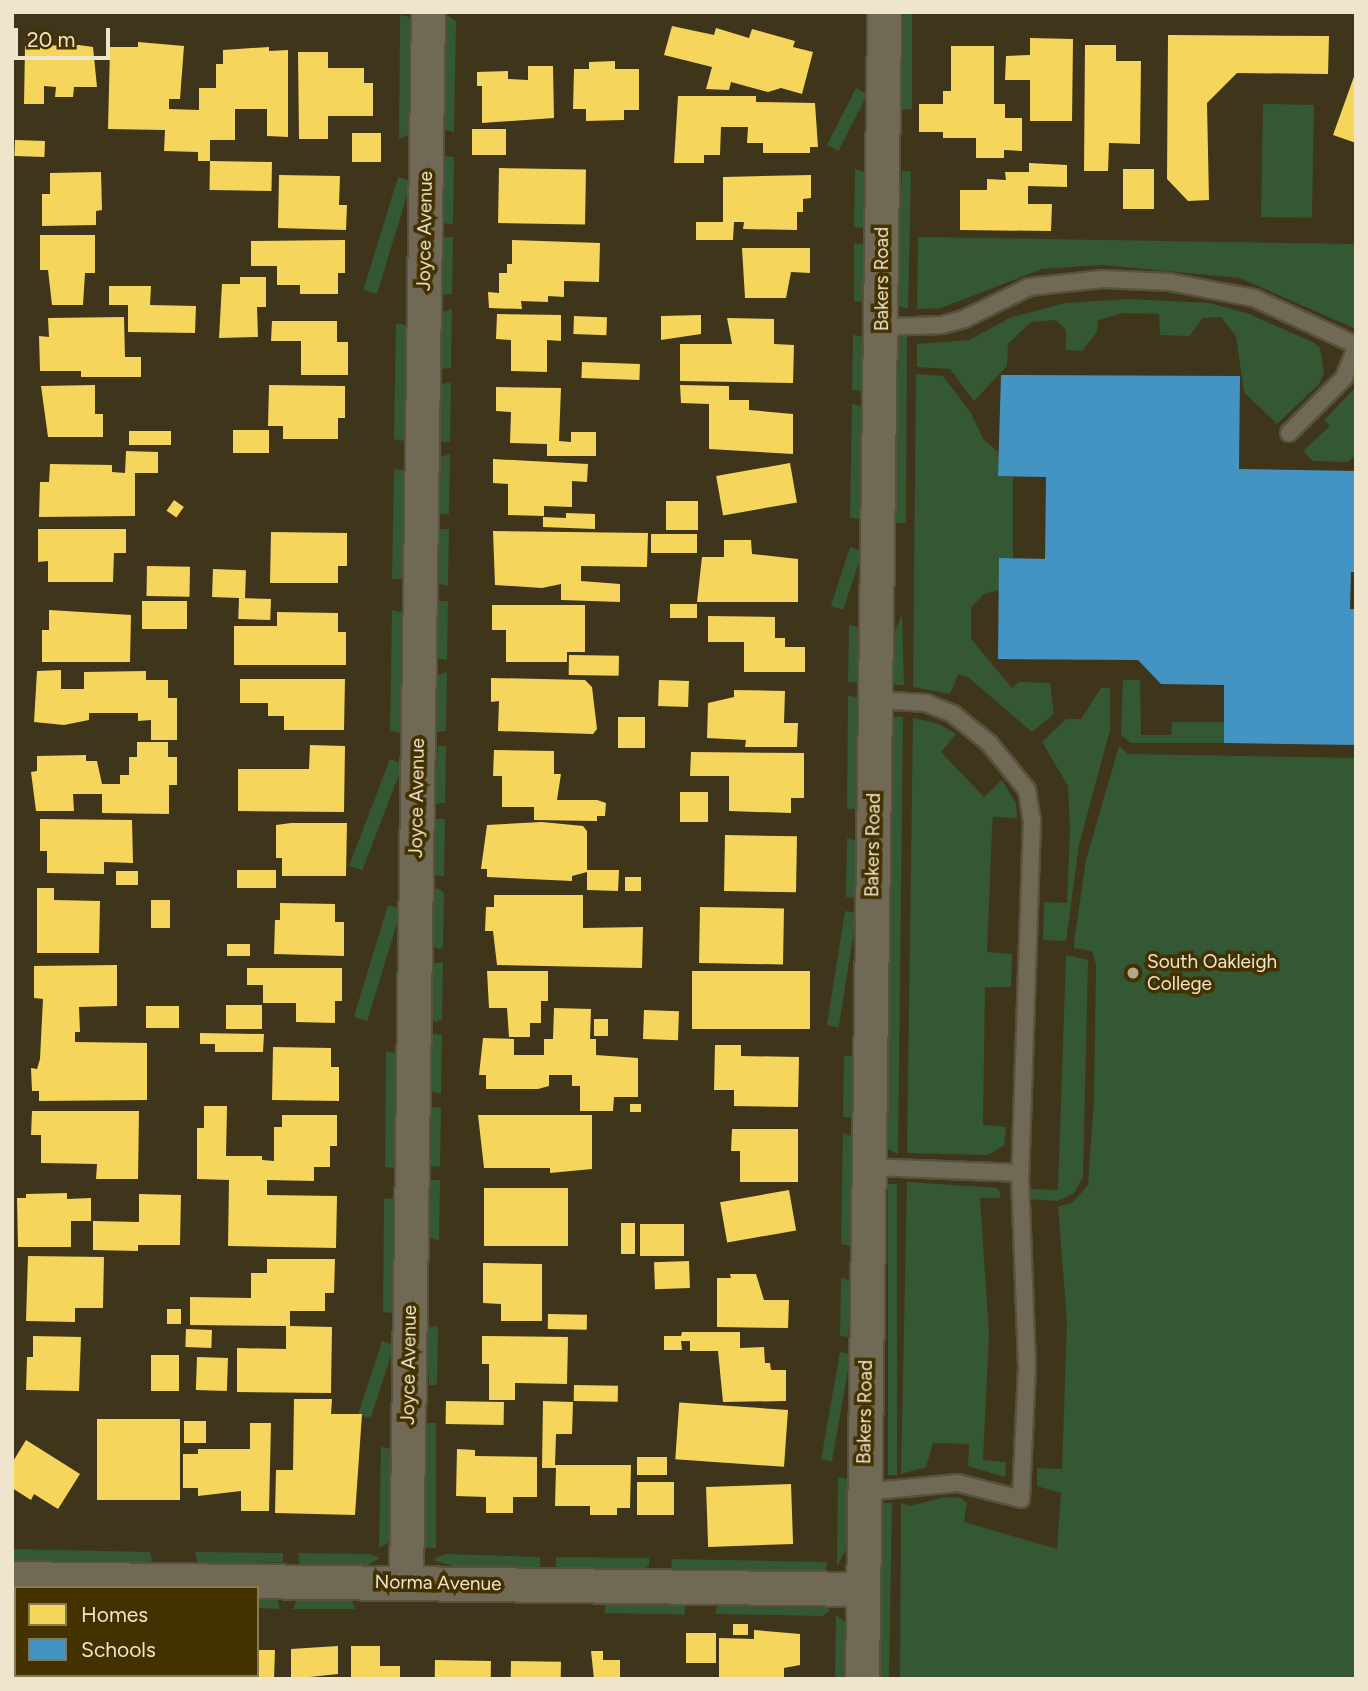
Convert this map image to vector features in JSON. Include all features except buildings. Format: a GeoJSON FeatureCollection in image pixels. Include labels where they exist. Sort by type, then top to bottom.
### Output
{"type":"FeatureCollection","features":[{"type":"Feature","properties":{"kind":"street","name":"Joyce Avenue"},"geometry":{"type":"LineString","coordinates":[[406,1583],[428,12]]}},
{"type":"Feature","properties":{"kind":"street","name":"Bakers Road"},"geometry":{"type":"LineString","coordinates":[[862,1679],[882,327],[884,12]]}},
{"type":"Feature","properties":{"kind":"street","name":"Norma Avenue"},"geometry":{"type":"LineString","coordinates":[[12,1578],[863,1589]]}},
{"type":"Feature","properties":{"kind":"lane"},"geometry":{"type":"LineString","coordinates":[[882,327],[942,325],[964,319],[1029,287],[1102,279],[1169,282],[1254,298],[1356,347],[1344,378],[1289,433]]}},
{"type":"Feature","properties":{"kind":"lane"},"geometry":{"type":"LineString","coordinates":[[864,1492],[958,1483],[1021,1499],[1027,1367],[1020,1173],[1032,820],[1027,790],[989,743],[953,713],[926,703],[875,700]]}},
{"type":"Feature","properties":{"kind":"lane"},"geometry":{"type":"LineString","coordinates":[[869,1167],[1020,1173]]}},
{"type":"Feature","properties":{"kind":"green space"},"geometry":{"type":"Polygon","coordinates":[[[912,12],[912,109],[903,110],[899,105],[900,30],[903,15],[912,12]]]}},
{"type":"Feature","properties":{"kind":"green space"},"geometry":{"type":"Polygon","coordinates":[[[400,15],[409,17],[412,25],[412,134],[399,139],[400,15]]]}},
{"type":"Feature","properties":{"kind":"green space"},"geometry":{"type":"Polygon","coordinates":[[[447,15],[456,21],[454,132],[442,129],[447,15]]]}},
{"type":"Feature","properties":{"kind":"green space"},"geometry":{"type":"Polygon","coordinates":[[[856,88],[868,94],[839,151],[827,145],[856,88]]]}},
{"type":"Feature","properties":{"kind":"green space"},"geometry":{"type":"Polygon","coordinates":[[[1263,104],[1314,105],[1312,218],[1261,217],[1263,104]]]}},
{"type":"Feature","properties":{"kind":"green space"},"geometry":{"type":"Polygon","coordinates":[[[446,156],[454,157],[453,224],[441,223],[442,159],[446,156]]]}},
{"type":"Feature","properties":{"kind":"green space"},"geometry":{"type":"Polygon","coordinates":[[[855,169],[867,173],[864,228],[854,227],[855,169]]]}},
{"type":"Feature","properties":{"kind":"green space"},"geometry":{"type":"Polygon","coordinates":[[[902,171],[911,171],[908,309],[896,305],[902,171]]]}},
{"type":"Feature","properties":{"kind":"green space"},"geometry":{"type":"Polygon","coordinates":[[[398,177],[411,181],[377,294],[364,290],[398,177]]]}},
{"type":"Feature","properties":{"kind":"green space"},"geometry":{"type":"Polygon","coordinates":[[[453,237],[452,294],[444,295],[440,293],[441,240],[453,237]]]}},
{"type":"Feature","properties":{"kind":"green space"},"geometry":{"type":"Polygon","coordinates":[[[918,237],[1356,244],[1356,329],[1240,278],[1102,265],[1042,269],[941,308],[917,309],[918,237]]]}},
{"type":"Feature","properties":{"kind":"green space"},"geometry":{"type":"Polygon","coordinates":[[[854,243],[866,245],[862,302],[854,301],[854,243]]]}},
{"type":"Feature","properties":{"kind":"green space"},"geometry":{"type":"Polygon","coordinates":[[[1128,299],[1209,303],[1249,314],[1314,343],[1320,348],[1324,373],[1319,384],[1277,424],[1244,392],[1236,336],[1221,317],[1203,318],[1189,336],[1160,335],[1159,314],[1123,313],[1098,320],[1097,332],[1082,351],[1066,350],[1066,330],[1056,320],[1031,322],[1008,344],[1007,366],[974,401],[950,369],[917,367],[917,344],[969,340],[1012,317],[1066,303],[1128,299]]]}},
{"type":"Feature","properties":{"kind":"green space"},"geometry":{"type":"Polygon","coordinates":[[[452,309],[451,368],[442,369],[439,313],[452,309]]]}},
{"type":"Feature","properties":{"kind":"green space"},"geometry":{"type":"Polygon","coordinates":[[[396,323],[409,326],[407,437],[403,441],[394,439],[396,323]]]}},
{"type":"Feature","properties":{"kind":"green space"},"geometry":{"type":"Polygon","coordinates":[[[853,334],[865,338],[861,391],[852,390],[853,334]]]}},
{"type":"Feature","properties":{"kind":"green space"},"geometry":{"type":"Polygon","coordinates":[[[899,335],[907,335],[906,523],[894,523],[899,335]]]}},
{"type":"Feature","properties":{"kind":"green space"},"geometry":{"type":"Polygon","coordinates":[[[916,374],[943,376],[971,413],[983,439],[998,452],[998,476],[1013,477],[1013,558],[999,559],[999,590],[984,594],[971,607],[971,639],[1012,688],[1019,682],[1050,683],[1054,714],[1032,732],[968,677],[958,674],[950,694],[913,687],[916,374]]]}},
{"type":"Feature","properties":{"kind":"green space"},"geometry":{"type":"Polygon","coordinates":[[[451,382],[450,442],[441,442],[438,385],[451,382]]]}},
{"type":"Feature","properties":{"kind":"green space"},"geometry":{"type":"Polygon","coordinates":[[[1356,387],[1356,455],[1348,462],[1313,461],[1303,451],[1330,426],[1324,420],[1356,387]]]}},
{"type":"Feature","properties":{"kind":"green space"},"geometry":{"type":"Polygon","coordinates":[[[852,404],[864,407],[860,519],[850,518],[852,404]]]}},
{"type":"Feature","properties":{"kind":"green space"},"geometry":{"type":"Polygon","coordinates":[[[450,454],[449,514],[441,514],[437,512],[438,458],[450,454]]]}},
{"type":"Feature","properties":{"kind":"green space"},"geometry":{"type":"Polygon","coordinates":[[[394,469],[407,471],[405,576],[401,579],[392,579],[394,469]]]}},
{"type":"Feature","properties":{"kind":"green space"},"geometry":{"type":"Polygon","coordinates":[[[440,529],[449,529],[448,586],[436,583],[440,529]]]}},
{"type":"Feature","properties":{"kind":"green space"},"geometry":{"type":"Polygon","coordinates":[[[850,547],[862,551],[843,610],[831,606],[850,547]]]}},
{"type":"Feature","properties":{"kind":"green space"},"geometry":{"type":"Polygon","coordinates":[[[439,601],[448,601],[447,660],[435,658],[439,601]]]}},
{"type":"Feature","properties":{"kind":"green space"},"geometry":{"type":"Polygon","coordinates":[[[392,610],[405,613],[403,729],[400,733],[390,731],[392,610]]]}},
{"type":"Feature","properties":{"kind":"green space"},"geometry":{"type":"Polygon","coordinates":[[[902,614],[904,685],[896,685],[892,682],[892,639],[902,614]]]}},
{"type":"Feature","properties":{"kind":"green space"},"geometry":{"type":"Polygon","coordinates":[[[849,625],[861,628],[857,682],[848,682],[849,625]]]}},
{"type":"Feature","properties":{"kind":"green space"},"geometry":{"type":"Polygon","coordinates":[[[447,672],[446,731],[438,732],[434,730],[435,676],[447,672]]]}},
{"type":"Feature","properties":{"kind":"green space"},"geometry":{"type":"Polygon","coordinates":[[[1123,680],[1140,680],[1141,735],[1171,735],[1172,722],[1224,722],[1224,743],[1131,743],[1121,735],[1123,680]]]}},
{"type":"Feature","properties":{"kind":"green space"},"geometry":{"type":"Polygon","coordinates":[[[1101,688],[1110,688],[1110,730],[1079,845],[1066,941],[1043,940],[1044,902],[1067,903],[1070,828],[1068,786],[1042,742],[1066,719],[1081,719],[1101,688]]]}},
{"type":"Feature","properties":{"kind":"green space"},"geometry":{"type":"Polygon","coordinates":[[[848,695],[860,699],[856,809],[847,809],[848,695]]]}},
{"type":"Feature","properties":{"kind":"green space"},"geometry":{"type":"Polygon","coordinates":[[[895,717],[903,717],[898,1154],[886,1148],[891,722],[895,717]]]}},
{"type":"Feature","properties":{"kind":"green space"},"geometry":{"type":"Polygon","coordinates":[[[913,718],[939,724],[956,734],[941,752],[984,797],[1002,780],[1016,804],[1017,818],[993,817],[992,829],[987,952],[1012,954],[1011,987],[985,987],[983,1125],[1006,1127],[1004,1146],[987,1155],[907,1153],[913,718]]]}},
{"type":"Feature","properties":{"kind":"green space"},"geometry":{"type":"Polygon","coordinates":[[[438,746],[446,746],[445,803],[433,804],[438,746]]]}},
{"type":"Feature","properties":{"kind":"green space"},"geometry":{"type":"Polygon","coordinates":[[[1119,746],[1128,754],[1356,758],[1356,1679],[900,1679],[901,1503],[910,1506],[945,1497],[961,1498],[967,1503],[964,1522],[1057,1549],[1061,1493],[1037,1486],[1037,1468],[1062,1469],[1067,1321],[1058,1207],[1073,1202],[1088,1185],[1094,1099],[1096,964],[1092,951],[1074,948],[1074,942],[1086,860],[1119,746]]]}},
{"type":"Feature","properties":{"kind":"green space"},"geometry":{"type":"Polygon","coordinates":[[[390,759],[403,764],[362,870],[349,865],[390,759]]]}},
{"type":"Feature","properties":{"kind":"green space"},"geometry":{"type":"Polygon","coordinates":[[[436,819],[445,819],[444,876],[432,875],[436,819]]]}},
{"type":"Feature","properties":{"kind":"green space"},"geometry":{"type":"Polygon","coordinates":[[[847,838],[858,841],[855,898],[846,897],[847,838]]]}},
{"type":"Feature","properties":{"kind":"green space"},"geometry":{"type":"Polygon","coordinates":[[[437,888],[444,893],[443,947],[438,949],[432,945],[432,891],[437,888]]]}},
{"type":"Feature","properties":{"kind":"green space"},"geometry":{"type":"Polygon","coordinates":[[[388,905],[401,909],[367,1021],[354,1017],[388,905]]]}},
{"type":"Feature","properties":{"kind":"green space"},"geometry":{"type":"Polygon","coordinates":[[[845,911],[857,913],[839,1027],[827,1026],[845,911]]]}},
{"type":"Feature","properties":{"kind":"green space"},"geometry":{"type":"Polygon","coordinates":[[[1066,955],[1088,960],[1083,1177],[1074,1193],[1057,1201],[1027,1199],[1029,1189],[1058,1190],[1066,955]]]}},
{"type":"Feature","properties":{"kind":"green space"},"geometry":{"type":"Polygon","coordinates":[[[443,962],[442,1019],[436,1022],[431,1019],[431,964],[443,962]]]}},
{"type":"Feature","properties":{"kind":"green space"},"geometry":{"type":"Polygon","coordinates":[[[442,1035],[441,1094],[430,1091],[430,1036],[442,1035]]]}},
{"type":"Feature","properties":{"kind":"green space"},"geometry":{"type":"Polygon","coordinates":[[[386,1051],[399,1054],[394,1168],[385,1167],[386,1051]]]}},
{"type":"Feature","properties":{"kind":"green space"},"geometry":{"type":"Polygon","coordinates":[[[844,1056],[855,1056],[852,1117],[843,1117],[844,1056]]]}},
{"type":"Feature","properties":{"kind":"green space"},"geometry":{"type":"Polygon","coordinates":[[[441,1107],[440,1166],[434,1167],[429,1165],[429,1108],[441,1107]]]}},
{"type":"Feature","properties":{"kind":"green space"},"geometry":{"type":"Polygon","coordinates":[[[843,1133],[854,1137],[850,1246],[841,1244],[843,1133]]]}},
{"type":"Feature","properties":{"kind":"green space"},"geometry":{"type":"Polygon","coordinates":[[[431,1180],[440,1180],[439,1241],[428,1237],[431,1180]]]}},
{"type":"Feature","properties":{"kind":"green space"},"geometry":{"type":"Polygon","coordinates":[[[907,1182],[997,1188],[1001,1194],[999,1198],[980,1198],[989,1333],[983,1460],[1006,1462],[1005,1477],[968,1466],[969,1444],[933,1443],[926,1467],[901,1474],[907,1182]]]}},
{"type":"Feature","properties":{"kind":"green space"},"geometry":{"type":"Polygon","coordinates":[[[888,1184],[897,1184],[897,1475],[888,1475],[888,1184]]]}},
{"type":"Feature","properties":{"kind":"green space"},"geometry":{"type":"Polygon","coordinates":[[[393,1198],[396,1202],[392,1313],[383,1312],[384,1199],[393,1198]]]}},
{"type":"Feature","properties":{"kind":"green space"},"geometry":{"type":"Polygon","coordinates":[[[841,1278],[852,1281],[848,1337],[840,1336],[841,1278]]]}},
{"type":"Feature","properties":{"kind":"green space"},"geometry":{"type":"Polygon","coordinates":[[[438,1326],[437,1385],[429,1385],[426,1328],[438,1326]]]}},
{"type":"Feature","properties":{"kind":"green space"},"geometry":{"type":"Polygon","coordinates":[[[382,1341],[394,1345],[371,1418],[358,1414],[382,1341]]]}},
{"type":"Feature","properties":{"kind":"green space"},"geometry":{"type":"Polygon","coordinates":[[[840,1352],[851,1354],[832,1461],[821,1459],[840,1352]]]}},
{"type":"Feature","properties":{"kind":"green space"},"geometry":{"type":"Polygon","coordinates":[[[425,1423],[436,1423],[436,1548],[425,1548],[425,1423]]]}},
{"type":"Feature","properties":{"kind":"green space"},"geometry":{"type":"Polygon","coordinates":[[[381,1446],[393,1450],[390,1542],[379,1548],[381,1446]]]}},
{"type":"Feature","properties":{"kind":"green space"},"geometry":{"type":"Polygon","coordinates":[[[838,1477],[850,1479],[849,1544],[837,1566],[838,1477]]]}},
{"type":"Feature","properties":{"kind":"green space"},"geometry":{"type":"Polygon","coordinates":[[[879,1503],[892,1503],[889,1679],[876,1679],[879,1503]]]}},
{"type":"Feature","properties":{"kind":"green space"},"geometry":{"type":"Polygon","coordinates":[[[12,1549],[150,1552],[152,1560],[149,1564],[12,1562],[12,1549]]]}},
{"type":"Feature","properties":{"kind":"green space"},"geometry":{"type":"Polygon","coordinates":[[[195,1552],[283,1553],[283,1562],[198,1565],[195,1552]]]}},
{"type":"Feature","properties":{"kind":"green space"},"geometry":{"type":"Polygon","coordinates":[[[298,1553],[369,1554],[380,1558],[368,1565],[300,1566],[298,1553]]]}},
{"type":"Feature","properties":{"kind":"green space"},"geometry":{"type":"Polygon","coordinates":[[[445,1554],[540,1557],[540,1569],[461,1568],[432,1560],[445,1554]]]}},
{"type":"Feature","properties":{"kind":"green space"},"geometry":{"type":"Polygon","coordinates":[[[556,1557],[649,1558],[649,1565],[644,1570],[556,1569],[556,1557]]]}},
{"type":"Feature","properties":{"kind":"green space"},"geometry":{"type":"Polygon","coordinates":[[[671,1559],[827,1562],[825,1572],[815,1573],[672,1571],[671,1559]]]}},
{"type":"Feature","properties":{"kind":"green space"},"geometry":{"type":"Polygon","coordinates":[[[259,1597],[276,1597],[280,1609],[259,1608],[259,1597]]]}},
{"type":"Feature","properties":{"kind":"green space"},"geometry":{"type":"Polygon","coordinates":[[[298,1597],[351,1598],[355,1609],[293,1609],[298,1597]]]}},
{"type":"Feature","properties":{"kind":"green space"},"geometry":{"type":"Polygon","coordinates":[[[605,1601],[685,1602],[685,1614],[605,1613],[605,1601]]]}},
{"type":"Feature","properties":{"kind":"green space"},"geometry":{"type":"Polygon","coordinates":[[[718,1603],[824,1604],[830,1610],[823,1616],[715,1614],[718,1603]]]}},
{"type":"Feature","properties":{"kind":"green space"},"geometry":{"type":"Polygon","coordinates":[[[836,1615],[845,1622],[847,1679],[835,1679],[836,1615]]]}},
{"type":"Feature","properties":{"kind":"place","name":"South Oakleigh College"},"geometry":{"type":"Point","coordinates":[1133,973]}}]}
